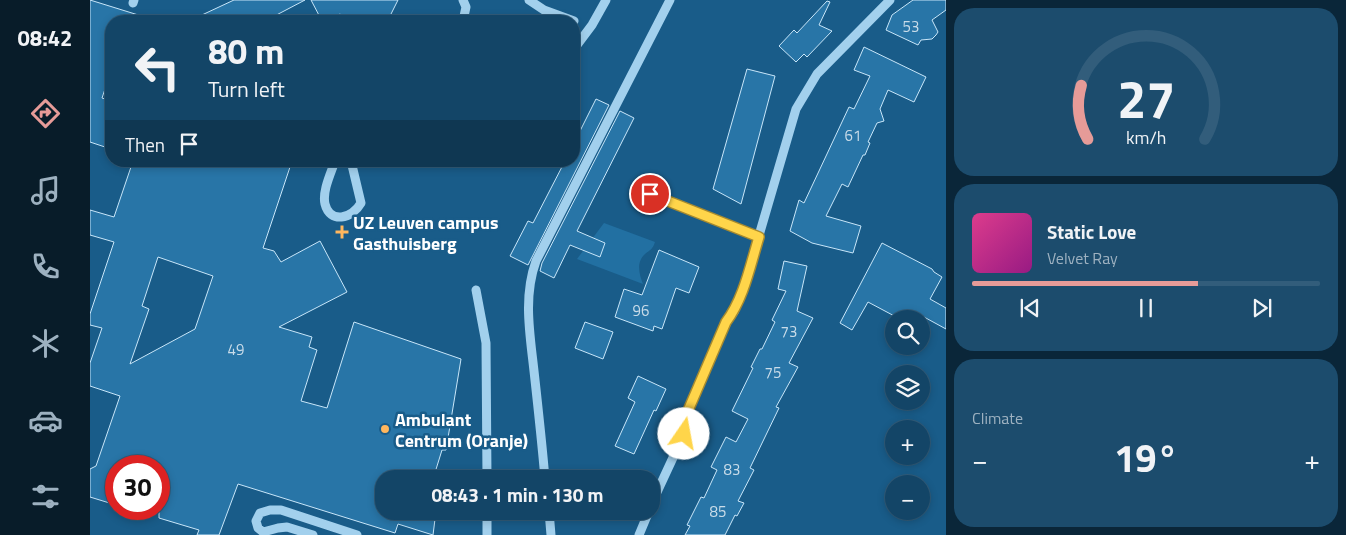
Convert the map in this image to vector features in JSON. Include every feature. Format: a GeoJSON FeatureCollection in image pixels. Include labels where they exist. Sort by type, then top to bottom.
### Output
{"type":"FeatureCollection","features":[{"type":"Feature","properties":{"kind":"street"},"geometry":{"type":"LineString","coordinates":[[463,0],[466,7],[464,15]]}},
{"type":"Feature","properties":{"kind":"street"},"geometry":{"type":"LineString","coordinates":[[529,0],[554,15]]}},
{"type":"Feature","properties":{"kind":"street"},"geometry":{"type":"LineString","coordinates":[[540,0],[544,10]]}},
{"type":"Feature","properties":{"kind":"street"},"geometry":{"type":"LineString","coordinates":[[580,41],[606,0]]}},
{"type":"Feature","properties":{"kind":"street"},"geometry":{"type":"LineString","coordinates":[[544,470],[528,306],[532,272],[536,260],[670,0]]}},
{"type":"Feature","properties":{"kind":"street"},"geometry":{"type":"LineString","coordinates":[[660,486],[684,434],[687,413],[726,322],[734,312],[743,290],[796,108],[816,74],[890,0]]}},
{"type":"Feature","properties":{"kind":"street"},"geometry":{"type":"LineString","coordinates":[[580,22],[592,24]]}},
{"type":"Feature","properties":{"kind":"street"},"geometry":{"type":"LineString","coordinates":[[334,167],[324,195],[325,205],[330,212],[339,217],[348,217],[357,210],[361,203],[352,167]]}},
{"type":"Feature","properties":{"kind":"street"},"geometry":{"type":"LineString","coordinates":[[650,194],[759,237]]}},
{"type":"Feature","properties":{"kind":"street"},"geometry":{"type":"LineString","coordinates":[[476,290],[486,343],[487,470]]}},
{"type":"Feature","properties":{"kind":"street"},"geometry":{"type":"LineString","coordinates":[[314,535],[287,527],[263,532],[258,528],[256,521],[260,514],[270,510],[281,510],[357,535]]}},
{"type":"Feature","properties":{"kind":"street"},"geometry":{"type":"LineString","coordinates":[[487,520],[487,535]]}},
{"type":"Feature","properties":{"kind":"street"},"geometry":{"type":"LineString","coordinates":[[549,520],[551,535]]}},
{"type":"Feature","properties":{"kind":"street"},"geometry":{"type":"LineString","coordinates":[[639,535],[645,520]]}},
{"type":"Feature","properties":{"kind":"shaded area"},"geometry":{"type":"Polygon","coordinates":[[[604,223],[655,242],[652,248],[642,257],[639,264],[643,284],[577,259],[604,223]]]}},
{"type":"Feature","properties":{"kind":"building"},"geometry":{"type":"Polygon","coordinates":[[[90,0],[138,15],[105,15],[105,89],[102,98],[105,99],[105,147],[90,142],[90,0]]]}},
{"type":"Feature","properties":{"kind":"building"},"geometry":{"type":"Polygon","coordinates":[[[234,0],[305,0],[276,15],[202,15],[234,0]]]}},
{"type":"Feature","properties":{"kind":"building"},"geometry":{"type":"Polygon","coordinates":[[[311,0],[398,0],[390,15],[319,15],[311,0]]]}},
{"type":"Feature","properties":{"kind":"building"},"geometry":{"type":"Polygon","coordinates":[[[913,0],[946,0],[946,10],[932,20],[938,32],[932,39],[921,40],[918,45],[886,30],[892,15],[913,0]]]}},
{"type":"Feature","properties":{"kind":"building"},"geometry":{"type":"Polygon","coordinates":[[[827,1],[830,2],[819,25],[832,31],[807,57],[804,54],[796,62],[779,46],[794,30],[797,33],[827,1]]]}},
{"type":"Feature","properties":{"kind":"building"},"geometry":{"type":"Polygon","coordinates":[[[864,47],[926,77],[914,102],[888,90],[880,109],[884,121],[877,123],[868,142],[870,143],[865,155],[863,155],[848,187],[842,184],[826,216],[861,226],[853,253],[812,243],[790,231],[799,200],[804,203],[849,107],[854,109],[870,76],[854,70],[864,47]]]}},
{"type":"Feature","properties":{"kind":"building"},"geometry":{"type":"Polygon","coordinates":[[[747,69],[775,76],[741,204],[713,189],[747,69]]]}},
{"type":"Feature","properties":{"kind":"building"},"geometry":{"type":"Polygon","coordinates":[[[596,99],[609,105],[580,162],[580,131],[596,99]]]}},
{"type":"Feature","properties":{"kind":"building"},"geometry":{"type":"Polygon","coordinates":[[[620,111],[634,118],[577,231],[605,243],[600,257],[570,245],[554,278],[540,271],[542,263],[620,111]]]}},
{"type":"Feature","properties":{"kind":"building"},"geometry":{"type":"Polygon","coordinates":[[[131,167],[290,167],[263,248],[274,251],[281,262],[320,241],[347,292],[279,327],[312,337],[309,347],[317,350],[301,401],[327,408],[354,322],[461,359],[446,450],[442,450],[436,470],[375,470],[375,520],[435,520],[433,535],[398,524],[395,533],[238,484],[219,535],[197,535],[199,530],[166,520],[170,520],[170,455],[105,455],[105,502],[90,497],[90,469],[96,466],[120,396],[90,386],[90,363],[102,328],[90,325],[90,314],[114,242],[90,235],[90,210],[114,217],[131,167]],[[158,257],[142,306],[149,309],[130,364],[195,329],[213,276],[158,257]]]}},
{"type":"Feature","properties":{"kind":"building"},"geometry":{"type":"Polygon","coordinates":[[[562,167],[578,167],[528,265],[510,256],[528,221],[533,223],[562,167]]]}},
{"type":"Feature","properties":{"kind":"building"},"geometry":{"type":"Polygon","coordinates":[[[882,243],[932,269],[942,277],[930,299],[946,308],[946,329],[930,320],[930,310],[885,311],[868,302],[852,330],[840,323],[882,243]]]}},
{"type":"Feature","properties":{"kind":"building"},"geometry":{"type":"Polygon","coordinates":[[[659,250],[699,267],[689,293],[676,288],[662,329],[654,326],[653,331],[615,317],[624,289],[642,295],[659,250]]]}},
{"type":"Feature","properties":{"kind":"building"},"geometry":{"type":"Polygon","coordinates":[[[784,261],[807,266],[797,311],[813,318],[789,363],[798,367],[776,407],[779,408],[750,468],[754,470],[738,501],[744,503],[737,516],[735,515],[725,535],[685,535],[690,526],[687,525],[701,497],[704,498],[717,470],[711,467],[726,437],[736,442],[748,419],[732,411],[753,368],[751,367],[775,322],[772,320],[786,291],[778,289],[784,261]]]}},
{"type":"Feature","properties":{"kind":"building"},"geometry":{"type":"Polygon","coordinates":[[[585,322],[613,332],[603,359],[575,348],[585,322]]]}},
{"type":"Feature","properties":{"kind":"building"},"geometry":{"type":"Polygon","coordinates":[[[638,376],[666,389],[634,454],[615,446],[635,402],[628,398],[638,376]]]}},
{"type":"Feature","properties":{"kind":"place","name":"UZ Leuven campus Gasthuisberg"},"geometry":{"type":"Point","coordinates":[342,232]}},
{"type":"Feature","properties":{"kind":"place","name":"Ambulant Centrum (Oranje)"},"geometry":{"type":"Point","coordinates":[385,429]}},
{"type":"Feature","properties":{"kind":"route"},"geometry":{"type":"LineString","coordinates":[[650,194],[759,237],[743,290],[734,312],[726,322],[687,413],[684,434]]}}]}
